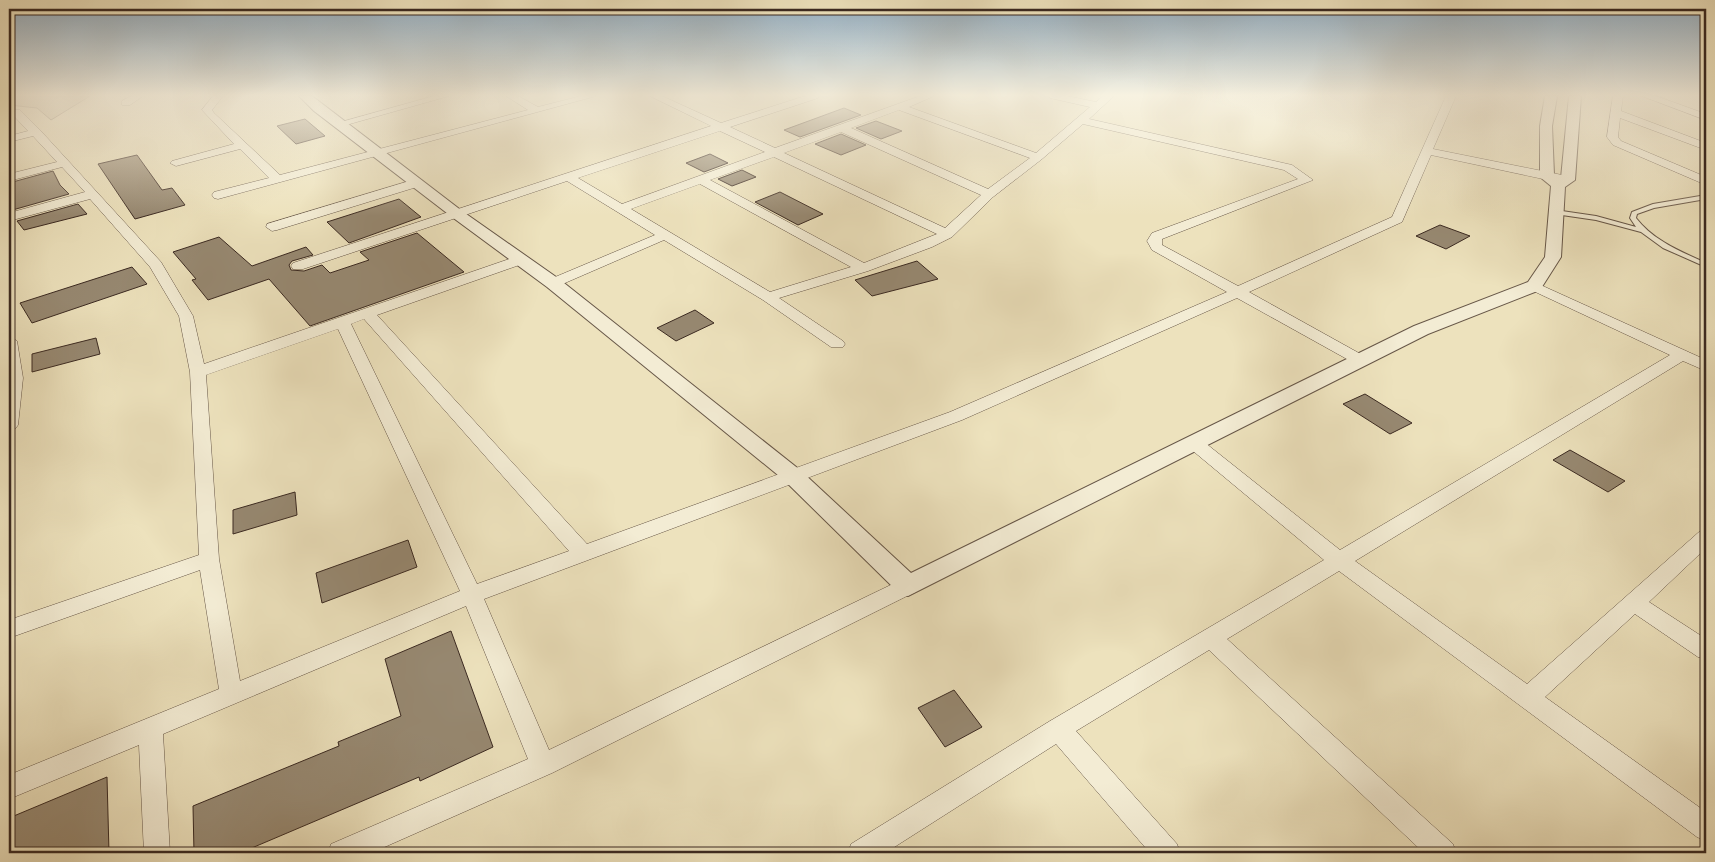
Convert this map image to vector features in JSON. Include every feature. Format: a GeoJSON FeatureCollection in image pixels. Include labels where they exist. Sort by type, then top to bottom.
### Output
{"type":"FeatureCollection","features":[{"type":"Feature","properties":{"kind":"street"},"geometry":{"type":"LineString","coordinates":[[40,136],[156,265],[186,316],[198,372],[209,559],[231,694]]}},
{"type":"Feature","properties":{"kind":"street"},"geometry":{"type":"LineString","coordinates":[[230,136],[277,179]]}},
{"type":"Feature","properties":{"kind":"street"},"geometry":{"type":"LineString","coordinates":[[355,136],[457,214],[553,283],[792,475],[908,586]]}},
{"type":"Feature","properties":{"kind":"street"},"geometry":{"type":"LineString","coordinates":[[218,195],[438,136]]}},
{"type":"Feature","properties":{"kind":"street"},"geometry":{"type":"LineString","coordinates":[[298,266],[694,136]]}},
{"type":"Feature","properties":{"kind":"street"},"geometry":{"type":"LineString","coordinates":[[742,136],[947,234]]}},
{"type":"Feature","properties":{"kind":"street"},"geometry":{"type":"LineString","coordinates":[[623,208],[819,136]]}},
{"type":"Feature","properties":{"kind":"street"},"geometry":{"type":"LineString","coordinates":[[860,136],[989,194]]}},
{"type":"Feature","properties":{"kind":"street"},"geometry":{"type":"LineString","coordinates":[[980,136],[1038,157]]}},
{"type":"Feature","properties":{"kind":"street"},"geometry":{"type":"LineString","coordinates":[[768,297],[863,268],[927,244],[947,234],[989,194],[1038,157],[1061,136]]}},
{"type":"Feature","properties":{"kind":"street"},"geometry":{"type":"LineString","coordinates":[[1151,136],[1288,167],[1307,180],[1157,236],[1154,241],[1157,247],[1360,360]]}},
{"type":"Feature","properties":{"kind":"street"},"geometry":{"type":"LineString","coordinates":[[9,786],[472,595],[792,475],[956,416],[1238,292],[1397,219],[1434,136]]}},
{"type":"Feature","properties":{"kind":"street"},"geometry":{"type":"LineString","coordinates":[[1548,136],[1557,180]]}},
{"type":"Feature","properties":{"kind":"street"},"geometry":{"type":"LineString","coordinates":[[341,853],[543,765],[908,586],[1193,442],[1421,330],[1534,286],[1553,258],[1557,180],[1566,136]]}},
{"type":"Feature","properties":{"kind":"street"},"geometry":{"type":"LineString","coordinates":[[1612,136],[1617,143],[1706,182]]}},
{"type":"Feature","properties":{"kind":"street"},"geometry":{"type":"LineString","coordinates":[[1677,136],[1706,147]]}},
{"type":"Feature","properties":{"kind":"street"},"geometry":{"type":"LineString","coordinates":[[176,163],[240,146]]}},
{"type":"Feature","properties":{"kind":"street"},"geometry":{"type":"LineString","coordinates":[[1427,151],[1557,180]]}},
{"type":"Feature","properties":{"kind":"street"},"geometry":{"type":"LineString","coordinates":[[9,178],[65,163]]}},
{"type":"Feature","properties":{"kind":"street"},"geometry":{"type":"LineString","coordinates":[[568,177],[623,208],[768,297],[837,344]]}},
{"type":"Feature","properties":{"kind":"street"},"geometry":{"type":"LineString","coordinates":[[701,180],[863,268]]}},
{"type":"Feature","properties":{"kind":"street"},"geometry":{"type":"LineString","coordinates":[[272,227],[416,183]]}},
{"type":"Feature","properties":{"kind":"street"},"geometry":{"type":"LineString","coordinates":[[9,217],[93,194]]}},
{"type":"Feature","properties":{"kind":"street"},"geometry":{"type":"LineString","coordinates":[[553,283],[665,235]]}},
{"type":"Feature","properties":{"kind":"street"},"geometry":{"type":"LineString","coordinates":[[198,372],[520,260]]}},
{"type":"Feature","properties":{"kind":"street"},"geometry":{"type":"LineString","coordinates":[[1534,286],[1706,366]]}},
{"type":"Feature","properties":{"kind":"street"},"geometry":{"type":"LineString","coordinates":[[368,313],[584,554]]}},
{"type":"Feature","properties":{"kind":"street"},"geometry":{"type":"LineString","coordinates":[[342,322],[472,595],[543,765]]}},
{"type":"Feature","properties":{"kind":"street"},"geometry":{"type":"LineString","coordinates":[[9,341],[15,378],[9,425]]}},
{"type":"Feature","properties":{"kind":"street"},"geometry":{"type":"LineString","coordinates":[[861,853],[1059,729],[1682,355]]}},
{"type":"Feature","properties":{"kind":"street"},"geometry":{"type":"LineString","coordinates":[[1193,442],[1340,561],[1706,828]]}},
{"type":"Feature","properties":{"kind":"street"},"geometry":{"type":"LineString","coordinates":[[1528,698],[1706,536]]}},
{"type":"Feature","properties":{"kind":"street"},"geometry":{"type":"LineString","coordinates":[[9,629],[209,559]]}},
{"type":"Feature","properties":{"kind":"street"},"geometry":{"type":"LineString","coordinates":[[1634,603],[1706,650]]}},
{"type":"Feature","properties":{"kind":"street"},"geometry":{"type":"LineString","coordinates":[[1211,638],[1443,853]]}},
{"type":"Feature","properties":{"kind":"street"},"geometry":{"type":"LineString","coordinates":[[150,728],[156,853]]}},
{"type":"Feature","properties":{"kind":"street"},"geometry":{"type":"LineString","coordinates":[[1059,729],[1167,853]]}},
{"type":"Feature","properties":{"kind":"lane"},"geometry":{"type":"LineString","coordinates":[[1641,230],[1633,218],[1634,212],[1653,206],[1706,197]]}},
{"type":"Feature","properties":{"kind":"lane"},"geometry":{"type":"LineString","coordinates":[[1555,212],[1596,218],[1641,230],[1667,246],[1706,265]]}},
{"type":"Feature","properties":{"kind":"building"},"geometry":{"type":"Polygon","coordinates":[[[288,136],[324,136],[296,144],[288,136]]]}},
{"type":"Feature","properties":{"kind":"building"},"geometry":{"type":"Polygon","coordinates":[[[835,136],[846,136],[866,145],[841,155],[815,144],[835,136]]]}},
{"type":"Feature","properties":{"kind":"building"},"geometry":{"type":"Polygon","coordinates":[[[875,136],[888,136],[881,139],[875,136]]]}},
{"type":"Feature","properties":{"kind":"building"},"geometry":{"type":"Polygon","coordinates":[[[710,154],[728,163],[704,172],[686,163],[710,154]]]}},
{"type":"Feature","properties":{"kind":"building"},"geometry":{"type":"Polygon","coordinates":[[[137,155],[162,190],[172,188],[185,205],[135,219],[98,164],[137,155]]]}},
{"type":"Feature","properties":{"kind":"building"},"geometry":{"type":"Polygon","coordinates":[[[742,170],[756,177],[732,186],[718,179],[742,170]]]}},
{"type":"Feature","properties":{"kind":"building"},"geometry":{"type":"Polygon","coordinates":[[[53,171],[60,185],[69,194],[9,211],[9,183],[53,171]]]}},
{"type":"Feature","properties":{"kind":"building"},"geometry":{"type":"Polygon","coordinates":[[[780,192],[823,214],[798,225],[755,202],[780,192]]]}},
{"type":"Feature","properties":{"kind":"building"},"geometry":{"type":"Polygon","coordinates":[[[399,199],[421,217],[349,243],[327,222],[399,199]]]}},
{"type":"Feature","properties":{"kind":"building"},"geometry":{"type":"Polygon","coordinates":[[[78,204],[87,214],[24,230],[17,221],[78,204]]]}},
{"type":"Feature","properties":{"kind":"building"},"geometry":{"type":"Polygon","coordinates":[[[1440,225],[1470,236],[1446,249],[1416,236],[1440,225]]]}},
{"type":"Feature","properties":{"kind":"building"},"geometry":{"type":"Polygon","coordinates":[[[417,233],[464,272],[310,326],[269,279],[208,300],[192,280],[196,279],[173,252],[219,237],[252,266],[306,247],[313,255],[292,261],[289,265],[291,270],[304,271],[322,265],[330,273],[369,260],[360,252],[417,233]]]}},
{"type":"Feature","properties":{"kind":"building"},"geometry":{"type":"Polygon","coordinates":[[[917,261],[938,279],[872,296],[855,280],[917,261]]]}},
{"type":"Feature","properties":{"kind":"building"},"geometry":{"type":"Polygon","coordinates":[[[132,267],[147,284],[32,323],[20,303],[132,267]]]}},
{"type":"Feature","properties":{"kind":"building"},"geometry":{"type":"Polygon","coordinates":[[[695,310],[714,323],[676,341],[657,328],[695,310]]]}},
{"type":"Feature","properties":{"kind":"building"},"geometry":{"type":"Polygon","coordinates":[[[96,338],[100,354],[32,372],[32,354],[96,338]]]}},
{"type":"Feature","properties":{"kind":"building"},"geometry":{"type":"Polygon","coordinates":[[[1365,394],[1412,423],[1390,434],[1343,404],[1365,394]]]}},
{"type":"Feature","properties":{"kind":"building"},"geometry":{"type":"Polygon","coordinates":[[[1570,450],[1625,481],[1608,492],[1553,460],[1570,450]]]}},
{"type":"Feature","properties":{"kind":"building"},"geometry":{"type":"Polygon","coordinates":[[[295,492],[297,515],[233,534],[233,510],[295,492]]]}},
{"type":"Feature","properties":{"kind":"building"},"geometry":{"type":"Polygon","coordinates":[[[408,540],[417,567],[322,603],[316,573],[408,540]]]}},
{"type":"Feature","properties":{"kind":"building"},"geometry":{"type":"Polygon","coordinates":[[[451,631],[493,747],[420,781],[419,777],[240,853],[194,853],[193,806],[339,746],[338,742],[401,716],[385,659],[451,631]]]}},
{"type":"Feature","properties":{"kind":"building"},"geometry":{"type":"Polygon","coordinates":[[[954,690],[982,727],[945,747],[918,708],[954,690]]]}},
{"type":"Feature","properties":{"kind":"building"},"geometry":{"type":"Polygon","coordinates":[[[107,777],[109,853],[9,853],[9,818],[107,777]]]}}]}
